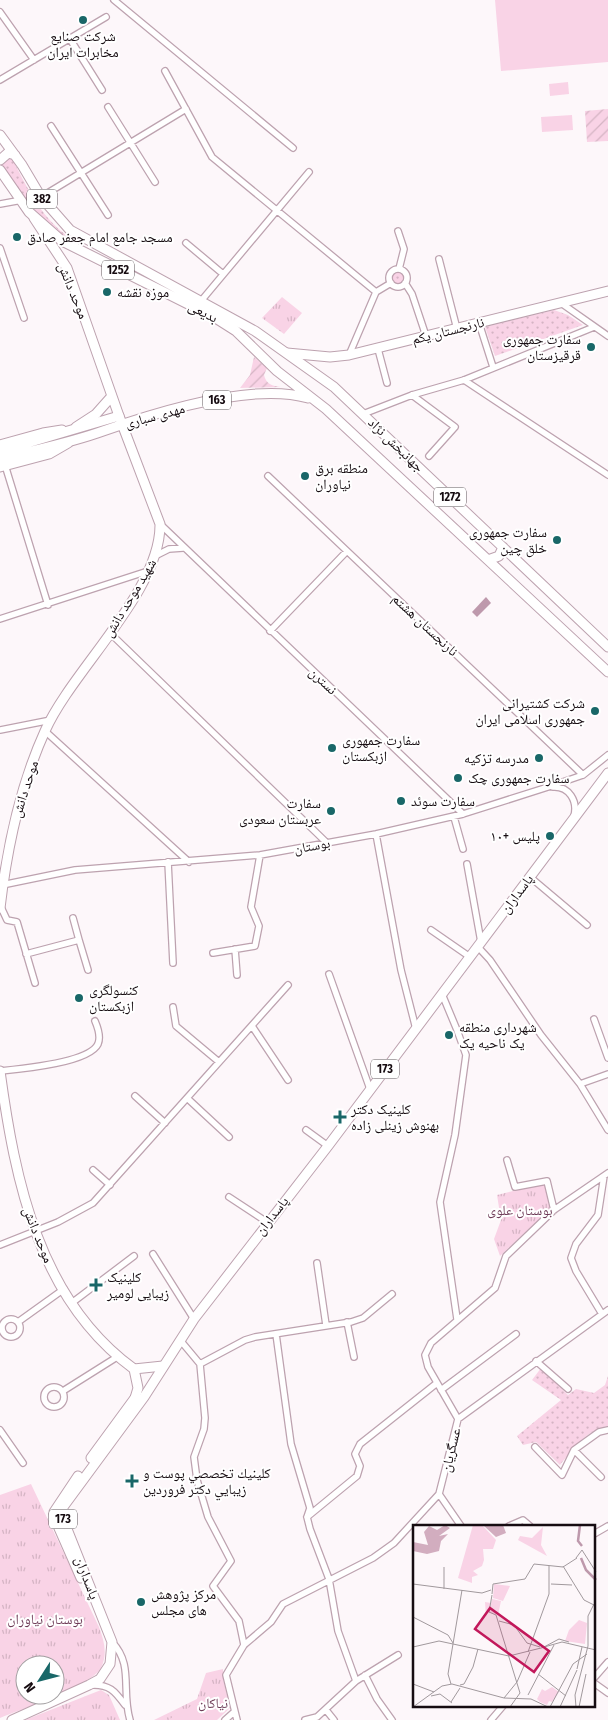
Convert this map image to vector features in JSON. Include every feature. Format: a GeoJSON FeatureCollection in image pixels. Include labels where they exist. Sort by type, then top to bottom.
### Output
{"type":"FeatureCollection","features":[{"type":"Feature","properties":{"kind":"main road","name":"382"},"geometry":{"type":"LineString","coordinates":[[0,135],[41,197],[62,223],[79,236]]}},
{"type":"Feature","properties":{"kind":"main road"},"geometry":{"type":"LineString","coordinates":[[0,160],[8,153],[15,155]]}},
{"type":"Feature","properties":{"kind":"main road","name":"موحد دانش"},"geometry":{"type":"LineString","coordinates":[[0,169],[67,268],[120,420]]}},
{"type":"Feature","properties":{"kind":"main road","name":"بدیعی"},"geometry":{"type":"LineString","coordinates":[[30,212],[70,246],[226,324],[277,371],[313,399]]}},
{"type":"Feature","properties":{"kind":"main road","name":"بدیعی"},"geometry":{"type":"LineString","coordinates":[[79,236],[255,332],[287,353]]}},
{"type":"Feature","properties":{"kind":"main road","name":"نارنجستان یکم"},"geometry":{"type":"LineString","coordinates":[[287,353],[330,357],[348,355],[608,291]]}},
{"type":"Feature","properties":{"kind":"main road","name":"جهانبخش نژاد"},"geometry":{"type":"LineString","coordinates":[[287,353],[334,387],[608,648]]}},
{"type":"Feature","properties":{"kind":"main road","name":"مهدی سباری"},"geometry":{"type":"LineString","coordinates":[[0,451],[74,428],[216,400],[254,394],[294,394],[313,399]]}},
{"type":"Feature","properties":{"kind":"main road"},"geometry":{"type":"LineString","coordinates":[[0,445],[43,433],[74,428],[96,414],[112,396]]}},
{"type":"Feature","properties":{"kind":"main road","name":"جهانبخش نژاد"},"geometry":{"type":"LineString","coordinates":[[313,399],[608,672]]}},
{"type":"Feature","properties":{"kind":"main road","name":"مهدی سباری"},"geometry":{"type":"LineString","coordinates":[[2,464],[77,438],[120,420]]}},
{"type":"Feature","properties":{"kind":"main road","name":"شهید موحد دانش"},"geometry":{"type":"LineString","coordinates":[[45,731],[110,633],[148,571],[160,541],[160,524],[120,420]]}},
{"type":"Feature","properties":{"kind":"main road"},"geometry":{"type":"LineString","coordinates":[[488,560],[499,556],[503,547]]}},
{"type":"Feature","properties":{"kind":"main road","name":"موحد دانش"},"geometry":{"type":"LineString","coordinates":[[0,906],[2,885],[19,807],[45,731]]}},
{"type":"Feature","properties":{"kind":"main road","name":"پاسداران"},"geometry":{"type":"LineString","coordinates":[[12,1720],[100,1679],[110,1664],[112,1642],[62,1514],[63,1507],[144,1397],[194,1319],[267,1222],[328,1146],[608,773]]}},
{"type":"Feature","properties":{"kind":"main road","name":"موحد دانش"},"geometry":{"type":"LineString","coordinates":[[0,1071],[2,1100],[24,1200],[34,1231],[50,1266],[100,1340],[117,1357],[134,1369]]}},
{"type":"Feature","properties":{"kind":"main road"},"geometry":{"type":"LineString","coordinates":[[134,1369],[163,1366]]}},
{"type":"Feature","properties":{"kind":"main road","name":"پاسداران"},"geometry":{"type":"LineString","coordinates":[[89,1685],[99,1674],[106,1658],[104,1637],[54,1519],[54,1512],[57,1504],[136,1398],[138,1388],[134,1369]]}},
{"type":"Feature","properties":{"kind":"street"},"geometry":{"type":"LineString","coordinates":[[114,0],[293,148]]}},
{"type":"Feature","properties":{"kind":"street"},"geometry":{"type":"LineString","coordinates":[[0,12],[34,60]]}},
{"type":"Feature","properties":{"kind":"street"},"geometry":{"type":"LineString","coordinates":[[0,80],[106,18]]}},
{"type":"Feature","properties":{"kind":"street"},"geometry":{"type":"LineString","coordinates":[[70,39],[102,90]]}},
{"type":"Feature","properties":{"kind":"street"},"geometry":{"type":"LineString","coordinates":[[164,71],[212,157],[376,292]]}},
{"type":"Feature","properties":{"kind":"street"},"geometry":{"type":"LineString","coordinates":[[108,107],[155,182]]}},
{"type":"Feature","properties":{"kind":"street"},"geometry":{"type":"LineString","coordinates":[[41,197],[186,109]]}},
{"type":"Feature","properties":{"kind":"street"},"geometry":{"type":"LineString","coordinates":[[51,126],[108,215]]}},
{"type":"Feature","properties":{"kind":"street"},"geometry":{"type":"LineString","coordinates":[[201,302],[309,172]]}},
{"type":"Feature","properties":{"kind":"street"},"geometry":{"type":"LineString","coordinates":[[0,204],[22,200]]}},
{"type":"Feature","properties":{"kind":"street"},"geometry":{"type":"LineString","coordinates":[[391,283],[390,274],[399,269],[404,249],[398,231]]}},
{"type":"Feature","properties":{"kind":"street"},"geometry":{"type":"LineString","coordinates":[[186,243],[223,274]]}},
{"type":"Feature","properties":{"kind":"street"},"geometry":{"type":"LineString","coordinates":[[0,248],[24,318]]}},
{"type":"Feature","properties":{"kind":"street"},"geometry":{"type":"LineString","coordinates":[[439,259],[457,329]]}},
{"type":"Feature","properties":{"kind":"street"},"geometry":{"type":"LineString","coordinates":[[399,269],[406,275],[405,283],[412,294],[426,336]]}},
{"type":"Feature","properties":{"kind":"street"},"geometry":{"type":"LineString","coordinates":[[348,355],[376,292],[391,283]]}},
{"type":"Feature","properties":{"kind":"street"},"geometry":{"type":"LineString","coordinates":[[391,283],[398,286],[405,283]]}},
{"type":"Feature","properties":{"kind":"street"},"geometry":{"type":"LineString","coordinates":[[561,303],[608,336]]}},
{"type":"Feature","properties":{"kind":"street"},"geometry":{"type":"LineString","coordinates":[[479,323],[493,367]]}},
{"type":"Feature","properties":{"kind":"street"},"geometry":{"type":"LineString","coordinates":[[363,414],[412,395],[464,380],[594,327]]}},
{"type":"Feature","properties":{"kind":"street"},"geometry":{"type":"LineString","coordinates":[[378,349],[388,383]]}},
{"type":"Feature","properties":{"kind":"street"},"geometry":{"type":"LineString","coordinates":[[464,380],[608,475]]}},
{"type":"Feature","properties":{"kind":"street"},"geometry":{"type":"LineString","coordinates":[[412,395],[455,427],[429,456]]}},
{"type":"Feature","properties":{"kind":"street"},"geometry":{"type":"LineString","coordinates":[[2,464],[48,605]]}},
{"type":"Feature","properties":{"kind":"street","name":"نارنجستان هشتم"},"geometry":{"type":"LineString","coordinates":[[268,476],[583,775]]}},
{"type":"Feature","properties":{"kind":"street","name":"نسترن"},"geometry":{"type":"LineString","coordinates":[[160,524],[463,814]]}},
{"type":"Feature","properties":{"kind":"street"},"geometry":{"type":"LineString","coordinates":[[155,556],[168,550],[183,548]]}},
{"type":"Feature","properties":{"kind":"street"},"geometry":{"type":"LineString","coordinates":[[270,631],[347,551]]}},
{"type":"Feature","properties":{"kind":"street"},"geometry":{"type":"LineString","coordinates":[[0,619],[148,571]]}},
{"type":"Feature","properties":{"kind":"street"},"geometry":{"type":"LineString","coordinates":[[110,633],[327,843]]}},
{"type":"Feature","properties":{"kind":"street"},"geometry":{"type":"LineString","coordinates":[[0,730],[51,720]]}},
{"type":"Feature","properties":{"kind":"street"},"geometry":{"type":"LineString","coordinates":[[45,731],[189,862]]}},
{"type":"Feature","properties":{"kind":"street","name":"بوستان"},"geometry":{"type":"LineString","coordinates":[[2,885],[75,870],[260,855],[376,834],[454,817],[548,787],[583,775],[608,755]]}},
{"type":"Feature","properties":{"kind":"street"},"geometry":{"type":"LineString","coordinates":[[548,787],[563,788],[568,791],[574,802],[574,818]]}},
{"type":"Feature","properties":{"kind":"street"},"geometry":{"type":"LineString","coordinates":[[454,817],[463,849]]}},
{"type":"Feature","properties":{"kind":"street"},"geometry":{"type":"LineString","coordinates":[[376,834],[401,970],[416,1029]]}},
{"type":"Feature","properties":{"kind":"street"},"geometry":{"type":"LineString","coordinates":[[214,953],[255,946],[259,926],[251,907],[260,855]]}},
{"type":"Feature","properties":{"kind":"street"},"geometry":{"type":"LineString","coordinates":[[168,862],[172,963]]}},
{"type":"Feature","properties":{"kind":"street"},"geometry":{"type":"LineString","coordinates":[[467,864],[479,944],[540,1035],[580,1084],[608,1130]]}},
{"type":"Feature","properties":{"kind":"street"},"geometry":{"type":"LineString","coordinates":[[530,877],[586,925]]}},
{"type":"Feature","properties":{"kind":"street"},"geometry":{"type":"LineString","coordinates":[[0,906],[7,920],[17,922],[35,983]]}},
{"type":"Feature","properties":{"kind":"street"},"geometry":{"type":"LineString","coordinates":[[73,918],[88,970]]}},
{"type":"Feature","properties":{"kind":"street"},"geometry":{"type":"LineString","coordinates":[[431,930],[470,957]]}},
{"type":"Feature","properties":{"kind":"street"},"geometry":{"type":"LineString","coordinates":[[26,954],[79,940]]}},
{"type":"Feature","properties":{"kind":"street"},"geometry":{"type":"LineString","coordinates":[[235,949],[237,975]]}},
{"type":"Feature","properties":{"kind":"street"},"geometry":{"type":"LineString","coordinates":[[329,974],[370,1089]]}},
{"type":"Feature","properties":{"kind":"street"},"geometry":{"type":"LineString","coordinates":[[0,1245],[58,1222],[93,1203],[288,985]]}},
{"type":"Feature","properties":{"kind":"street"},"geometry":{"type":"LineString","coordinates":[[442,994],[458,1030],[466,1055],[455,1136],[440,1202],[458,1319]]}},
{"type":"Feature","properties":{"kind":"street"},"geometry":{"type":"LineString","coordinates":[[173,1007],[176,1026],[220,1062]]}},
{"type":"Feature","properties":{"kind":"street"},"geometry":{"type":"LineString","coordinates":[[594,1019],[608,1058]]}},
{"type":"Feature","properties":{"kind":"street"},"geometry":{"type":"LineString","coordinates":[[0,1071],[61,1062],[88,1052],[98,1043],[99,1036],[96,1021]]}},
{"type":"Feature","properties":{"kind":"street"},"geometry":{"type":"LineString","coordinates":[[252,1026],[288,1080]]}},
{"type":"Feature","properties":{"kind":"street"},"geometry":{"type":"LineString","coordinates":[[580,1084],[608,1074]]}},
{"type":"Feature","properties":{"kind":"street"},"geometry":{"type":"LineString","coordinates":[[136,1096],[165,1123]]}},
{"type":"Feature","properties":{"kind":"street"},"geometry":{"type":"LineString","coordinates":[[187,1098],[229,1137]]}},
{"type":"Feature","properties":{"kind":"street"},"geometry":{"type":"LineString","coordinates":[[306,1130],[328,1146]]}},
{"type":"Feature","properties":{"kind":"street"},"geometry":{"type":"LineString","coordinates":[[507,1160],[516,1187],[547,1181],[554,1210]]}},
{"type":"Feature","properties":{"kind":"street"},"geometry":{"type":"LineString","coordinates":[[93,1170],[110,1185]]}},
{"type":"Feature","properties":{"kind":"street"},"geometry":{"type":"LineString","coordinates":[[458,1419],[428,1368],[426,1355],[431,1343],[495,1288],[506,1256],[554,1210],[606,1174]]}},
{"type":"Feature","properties":{"kind":"street"},"geometry":{"type":"LineString","coordinates":[[602,1314],[576,1272],[571,1258],[576,1244],[598,1215],[606,1174]]}},
{"type":"Feature","properties":{"kind":"street"},"geometry":{"type":"LineString","coordinates":[[230,1197],[267,1222]]}},
{"type":"Feature","properties":{"kind":"street"},"geometry":{"type":"LineString","coordinates":[[152,1254],[194,1319]]}},
{"type":"Feature","properties":{"kind":"street"},"geometry":{"type":"LineString","coordinates":[[73,1302],[134,1256]]}},
{"type":"Feature","properties":{"kind":"street"},"geometry":{"type":"LineString","coordinates":[[317,1263],[326,1325]]}},
{"type":"Feature","properties":{"kind":"street"},"geometry":{"type":"LineString","coordinates":[[18,1322],[64,1289]]}},
{"type":"Feature","properties":{"kind":"street"},"geometry":{"type":"LineString","coordinates":[[200,1364],[245,1340],[363,1318],[392,1294]]}},
{"type":"Feature","properties":{"kind":"street","name":"عسگریان"},"geometry":{"type":"LineString","coordinates":[[237,1720],[226,1675],[244,1645],[271,1622],[283,1604],[373,1558],[394,1542],[439,1494],[458,1419],[608,1310]]}},
{"type":"Feature","properties":{"kind":"street"},"geometry":{"type":"LineString","coordinates":[[348,1322],[354,1357]]}},
{"type":"Feature","properties":{"kind":"street"},"geometry":{"type":"LineString","coordinates":[[276,1334],[291,1444],[310,1508],[307,1517],[329,1579],[338,1631],[356,1681]]}},
{"type":"Feature","properties":{"kind":"street"},"geometry":{"type":"LineString","coordinates":[[441,1390],[516,1334]]}},
{"type":"Feature","properties":{"kind":"street"},"geometry":{"type":"LineString","coordinates":[[180,1340],[200,1364],[205,1418],[204,1429],[194,1457],[197,1480],[208,1517],[231,1561],[213,1586],[238,1621],[244,1645]]}},
{"type":"Feature","properties":{"kind":"street"},"geometry":{"type":"LineString","coordinates":[[63,1391],[117,1357]]}},
{"type":"Feature","properties":{"kind":"street"},"geometry":{"type":"LineString","coordinates":[[536,1361],[568,1390]]}},
{"type":"Feature","properties":{"kind":"street"},"geometry":{"type":"LineString","coordinates":[[307,1517],[357,1476],[360,1466],[355,1454],[360,1444],[437,1383]]}},
{"type":"Feature","properties":{"kind":"street"},"geometry":{"type":"LineString","coordinates":[[0,1430],[23,1463]]}},
{"type":"Feature","properties":{"kind":"street"},"geometry":{"type":"LineString","coordinates":[[535,1447],[562,1475],[574,1450],[599,1432],[608,1430]]}},
{"type":"Feature","properties":{"kind":"street"},"geometry":{"type":"LineString","coordinates":[[574,1450],[601,1477]]}},
{"type":"Feature","properties":{"kind":"street"},"geometry":{"type":"LineString","coordinates":[[439,1494],[460,1525]]}},
{"type":"Feature","properties":{"kind":"street"},"geometry":{"type":"LineString","coordinates":[[511,1525],[522,1520],[529,1525]]}},
{"type":"Feature","properties":{"kind":"street"},"geometry":{"type":"LineString","coordinates":[[596,1533],[608,1526]]}},
{"type":"Feature","properties":{"kind":"street"},"geometry":{"type":"LineString","coordinates":[[112,1642],[125,1661],[125,1705]]}},
{"type":"Feature","properties":{"kind":"street"},"geometry":{"type":"LineString","coordinates":[[305,1720],[317,1717],[356,1681],[398,1655]]}},
{"type":"Feature","properties":{"kind":"street"},"geometry":{"type":"LineString","coordinates":[[596,1676],[608,1662]]}},
{"type":"Feature","properties":{"kind":"street"},"geometry":{"type":"LineString","coordinates":[[365,1675],[377,1699],[392,1720]]}},
{"type":"Feature","properties":{"kind":"street"},"geometry":{"type":"LineString","coordinates":[[596,1684],[608,1693]]}},
{"type":"Feature","properties":{"kind":"street"},"geometry":{"type":"LineString","coordinates":[[89,1685],[108,1686],[115,1691],[125,1705],[130,1720]]}},
{"type":"Feature","properties":{"kind":"street"},"geometry":{"type":"LineString","coordinates":[[491,1720],[500,1708]]}},
{"type":"Feature","properties":{"kind":"street"},"geometry":{"type":"LineString","coordinates":[[326,1710],[334,1720]]}},
{"type":"Feature","properties":{"kind":"street"},"geometry":{"type":"LineString","coordinates":[[226,1720],[234,1712]]}},
{"type":"Feature","properties":{"kind":"green space"},"geometry":{"type":"Polygon","coordinates":[[[495,0],[608,0],[608,62],[501,71],[495,0]]]}},
{"type":"Feature","properties":{"kind":"green space"},"geometry":{"type":"Polygon","coordinates":[[[568,82],[569,94],[550,96],[549,84],[568,82]]]}},
{"type":"Feature","properties":{"kind":"green space"},"geometry":{"type":"Polygon","coordinates":[[[608,109],[608,141],[587,142],[585,111],[608,109]]]}},
{"type":"Feature","properties":{"kind":"green space"},"geometry":{"type":"Polygon","coordinates":[[[572,115],[573,130],[542,132],[541,117],[572,115]]]}},
{"type":"Feature","properties":{"kind":"green space"},"geometry":{"type":"Polygon","coordinates":[[[8,157],[12,158],[33,197],[49,219],[70,238],[84,247],[71,243],[59,236],[38,215],[3,166],[2,161],[8,157]]]}},
{"type":"Feature","properties":{"kind":"green space"},"geometry":{"type":"Polygon","coordinates":[[[395,270],[401,270],[405,277],[401,284],[395,284],[391,280],[391,274],[395,270]]]}},
{"type":"Feature","properties":{"kind":"green space"},"geometry":{"type":"Polygon","coordinates":[[[282,297],[302,313],[284,334],[262,318],[282,297]]]}},
{"type":"Feature","properties":{"kind":"green space"},"geometry":{"type":"Polygon","coordinates":[[[554,310],[568,315],[583,325],[495,356],[485,327],[554,310]]]}},
{"type":"Feature","properties":{"kind":"green space"},"geometry":{"type":"Polygon","coordinates":[[[254,357],[267,368],[264,375],[268,382],[281,387],[240,388],[250,375],[254,357]]]}},
{"type":"Feature","properties":{"kind":"green space","name":"بوستان علوی"},"geometry":{"type":"Polygon","coordinates":[[[544,1183],[550,1209],[500,1256],[494,1239],[501,1220],[497,1195],[544,1183]]]}},
{"type":"Feature","properties":{"kind":"green space"},"geometry":{"type":"Polygon","coordinates":[[[541,1368],[568,1395],[576,1389],[594,1393],[605,1385],[608,1376],[608,1426],[586,1436],[560,1465],[536,1442],[523,1445],[517,1436],[561,1400],[532,1380],[541,1368]]]}},
{"type":"Feature","properties":{"kind":"green space","name":"بوستان نیاوران"},"geometry":{"type":"Polygon","coordinates":[[[31,1484],[99,1627],[105,1652],[101,1668],[95,1675],[65,1691],[65,1655],[15,1655],[15,1705],[32,1705],[0,1718],[0,1495],[31,1484]]]}},
{"type":"Feature","properties":{"kind":"green space","name":"نیاکان"},"geometry":{"type":"Polygon","coordinates":[[[223,1669],[223,1679],[230,1708],[217,1720],[154,1720],[197,1699],[206,1673],[223,1669]]]}},
{"type":"Feature","properties":{"kind":"green space"},"geometry":{"type":"Polygon","coordinates":[[[101,1690],[109,1695],[120,1720],[25,1720],[101,1690]]]}},
{"type":"Feature","properties":{"kind":"green space"},"geometry":{"type":"Polygon","coordinates":[[[200,1701],[212,1720],[168,1720],[200,1701]]]}},
{"type":"Feature","properties":{"kind":"shaded area"},"geometry":{"type":"Polygon","coordinates":[[[486,597],[491,603],[477,617],[472,612],[486,597]]]}},
{"type":"Feature","properties":{"kind":"place","name":"شرکت صنایع مخابرات ایران"},"geometry":{"type":"Point","coordinates":[83,20]}},
{"type":"Feature","properties":{"kind":"place","name":"مسجد جامع امام جعفر صادق"},"geometry":{"type":"Point","coordinates":[17,237]}},
{"type":"Feature","properties":{"kind":"place","name":"موزه نقشه"},"geometry":{"type":"Point","coordinates":[107,292]}},
{"type":"Feature","properties":{"kind":"place","name":"سفارت جمهوری قرقیزستان"},"geometry":{"type":"Point","coordinates":[591,347]}},
{"type":"Feature","properties":{"kind":"place","name":"منطقه برق نیاوران"},"geometry":{"type":"Point","coordinates":[305,476]}},
{"type":"Feature","properties":{"kind":"place","name":"سفارت جمهوری خلق چین"},"geometry":{"type":"Point","coordinates":[557,540]}},
{"type":"Feature","properties":{"kind":"place","name":"شرکت کشتیرانی جمهوری اسلامی ایران"},"geometry":{"type":"Point","coordinates":[595,711]}},
{"type":"Feature","properties":{"kind":"place","name":"سفارت جمهوری ازبکستان"},"geometry":{"type":"Point","coordinates":[332,748]}},
{"type":"Feature","properties":{"kind":"place","name":"مدرسه تزکیه"},"geometry":{"type":"Point","coordinates":[539,758]}},
{"type":"Feature","properties":{"kind":"place","name":"سفارت جمهوری چک"},"geometry":{"type":"Point","coordinates":[458,778]}},
{"type":"Feature","properties":{"kind":"place","name":"سفارت سوئد"},"geometry":{"type":"Point","coordinates":[401,801]}},
{"type":"Feature","properties":{"kind":"place","name":"سفارت عربستان سعودی"},"geometry":{"type":"Point","coordinates":[331,811]}},
{"type":"Feature","properties":{"kind":"place","name":"پلیس +١٠"},"geometry":{"type":"Point","coordinates":[550,836]}},
{"type":"Feature","properties":{"kind":"place","name":"کنسولگری ازبکستان"},"geometry":{"type":"Point","coordinates":[79,998]}},
{"type":"Feature","properties":{"kind":"place","name":"شهرداری منطقه یک ناحیه یک"},"geometry":{"type":"Point","coordinates":[449,1035]}},
{"type":"Feature","properties":{"kind":"place","name":"کلینیک دکتر بهنوش زینلی زاده"},"geometry":{"type":"Point","coordinates":[340,1117]}},
{"type":"Feature","properties":{"kind":"place","name":"کلینیک زیبایی لومیر"},"geometry":{"type":"Point","coordinates":[96,1285]}},
{"type":"Feature","properties":{"kind":"place","name":"كلينيك تخصصي پوست و زيبايي دكتر فروردين"},"geometry":{"type":"Point","coordinates":[132,1481]}},
{"type":"Feature","properties":{"kind":"place","name":"مرکز پژوهش های مجلس"},"geometry":{"type":"Point","coordinates":[141,1602]}}]}
